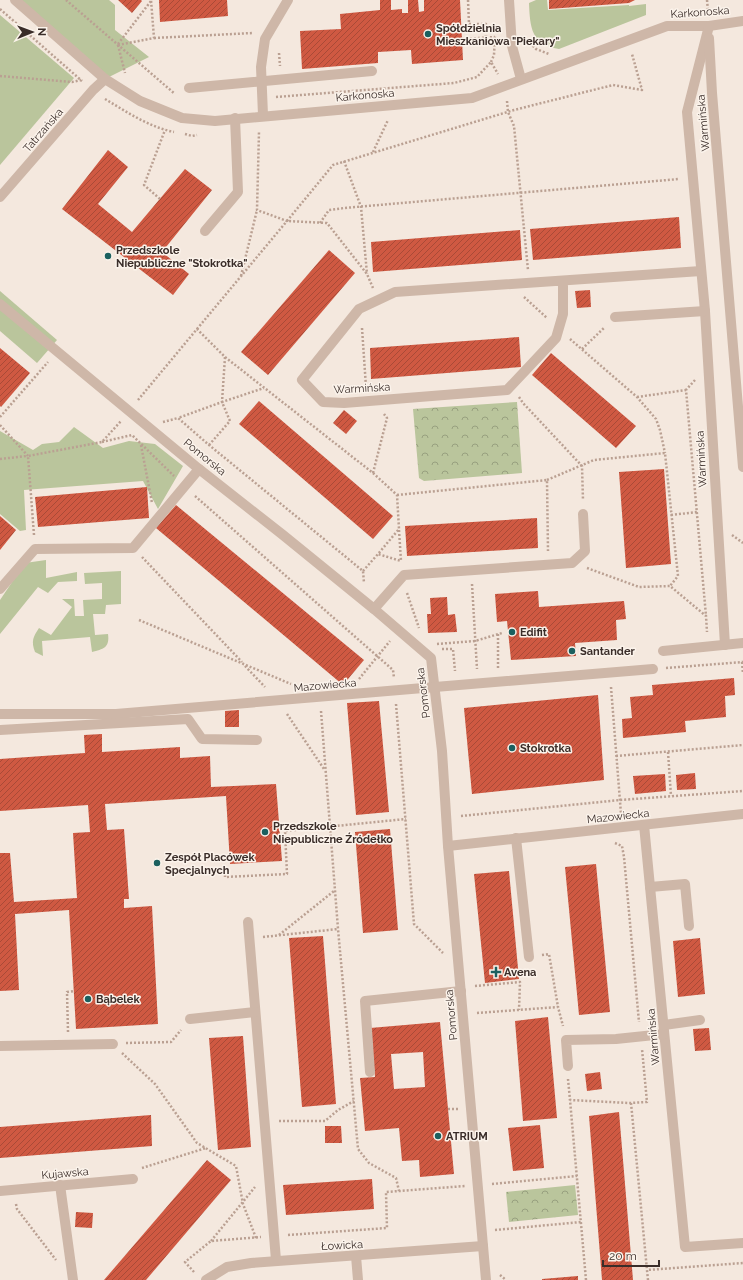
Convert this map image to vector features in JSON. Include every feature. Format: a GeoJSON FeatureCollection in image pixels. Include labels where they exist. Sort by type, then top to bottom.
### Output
{"type":"FeatureCollection","features":[{"type":"Feature","properties":{"kind":"street","name":"Karkonoska"},"geometry":{"type":"LineString","coordinates":[[15,0],[105,79],[130,95],[140,101],[182,118],[214,121],[263,115],[472,98],[667,26],[709,26],[743,21]]}},
{"type":"Feature","properties":{"kind":"street"},"geometry":{"type":"LineString","coordinates":[[263,115],[261,67],[265,39],[288,0]]}},
{"type":"Feature","properties":{"kind":"street"},"geometry":{"type":"LineString","coordinates":[[509,0],[512,46],[521,79]]}},
{"type":"Feature","properties":{"kind":"street","name":"Warmińska"},"geometry":{"type":"LineString","coordinates":[[709,26],[687,112],[705,311],[725,645]]}},
{"type":"Feature","properties":{"kind":"street","name":"Warmińska"},"geometry":{"type":"LineString","coordinates":[[709,26],[712,93],[743,467]]}},
{"type":"Feature","properties":{"kind":"street"},"geometry":{"type":"LineString","coordinates":[[189,88],[372,71]]}},
{"type":"Feature","properties":{"kind":"street","name":"Tatrzańska"},"geometry":{"type":"LineString","coordinates":[[0,197],[93,90],[105,79]]}},
{"type":"Feature","properties":{"kind":"street"},"geometry":{"type":"LineString","coordinates":[[205,231],[238,192],[235,118]]}},
{"type":"Feature","properties":{"kind":"street","name":"Warmińska"},"geometry":{"type":"LineString","coordinates":[[563,281],[564,314],[556,338],[507,390],[344,403],[324,402],[302,380],[361,308],[395,292],[525,279],[563,281],[702,271]]}},
{"type":"Feature","properties":{"kind":"street","name":"Pomorska"},"geometry":{"type":"LineString","coordinates":[[0,304],[199,469],[374,609],[431,658],[442,751],[448,846],[486,1280]]}},
{"type":"Feature","properties":{"kind":"street"},"geometry":{"type":"LineString","coordinates":[[615,317],[705,311]]}},
{"type":"Feature","properties":{"kind":"street"},"geometry":{"type":"LineString","coordinates":[[0,589],[36,549],[133,548],[199,469]]}},
{"type":"Feature","properties":{"kind":"street"},"geometry":{"type":"LineString","coordinates":[[374,609],[403,576],[572,564],[585,551],[583,514]]}},
{"type":"Feature","properties":{"kind":"street"},"geometry":{"type":"LineString","coordinates":[[663,651],[743,644]]}},
{"type":"Feature","properties":{"kind":"street","name":"Mazowiecka"},"geometry":{"type":"LineString","coordinates":[[0,714],[116,714],[653,669]]}},
{"type":"Feature","properties":{"kind":"street"},"geometry":{"type":"LineString","coordinates":[[0,730],[188,719],[202,739],[257,740]]}},
{"type":"Feature","properties":{"kind":"street","name":"Mazowiecka"},"geometry":{"type":"LineString","coordinates":[[448,846],[743,814]]}},
{"type":"Feature","properties":{"kind":"street","name":"Warmińska"},"geometry":{"type":"LineString","coordinates":[[644,825],[685,1247],[743,1243]]}},
{"type":"Feature","properties":{"kind":"street"},"geometry":{"type":"LineString","coordinates":[[516,838],[529,957]]}},
{"type":"Feature","properties":{"kind":"street"},"geometry":{"type":"LineString","coordinates":[[650,887],[685,884],[689,926]]}},
{"type":"Feature","properties":{"kind":"street"},"geometry":{"type":"LineString","coordinates":[[248,922],[276,1260]]}},
{"type":"Feature","properties":{"kind":"street"},"geometry":{"type":"LineString","coordinates":[[370,1072],[365,1001],[461,991]]}},
{"type":"Feature","properties":{"kind":"street"},"geometry":{"type":"LineString","coordinates":[[190,1019],[255,1012]]}},
{"type":"Feature","properties":{"kind":"street"},"geometry":{"type":"LineString","coordinates":[[568,1066],[566,1040],[616,1039],[641,1036],[700,1020]]}},
{"type":"Feature","properties":{"kind":"street"},"geometry":{"type":"LineString","coordinates":[[0,1046],[113,1044]]}},
{"type":"Feature","properties":{"kind":"street","name":"Kujawska"},"geometry":{"type":"LineString","coordinates":[[0,1191],[133,1179]]}},
{"type":"Feature","properties":{"kind":"street"},"geometry":{"type":"LineString","coordinates":[[60,1185],[74,1280]]}},
{"type":"Feature","properties":{"kind":"street","name":"Łowicka"},"geometry":{"type":"LineString","coordinates":[[202,1278],[227,1267],[276,1260],[356,1256],[483,1246]]}},
{"type":"Feature","properties":{"kind":"street"},"geometry":{"type":"LineString","coordinates":[[356,1256],[358,1280]]}},
{"type":"Feature","properties":{"kind":"path"},"geometry":{"type":"LineString","coordinates":[[66,0],[180,98]]}},
{"type":"Feature","properties":{"kind":"path"},"geometry":{"type":"LineString","coordinates":[[130,95],[118,45],[151,0]]}},
{"type":"Feature","properties":{"kind":"path"},"geometry":{"type":"LineString","coordinates":[[151,0],[154,38]]}},
{"type":"Feature","properties":{"kind":"path"},"geometry":{"type":"LineString","coordinates":[[468,0],[469,24],[486,24],[486,38]]}},
{"type":"Feature","properties":{"kind":"path"},"geometry":{"type":"LineString","coordinates":[[701,12],[708,12],[707,0]]}},
{"type":"Feature","properties":{"kind":"path"},"geometry":{"type":"LineString","coordinates":[[0,9],[102,98],[141,120],[165,130],[192,136],[199,135]]}},
{"type":"Feature","properties":{"kind":"path"},"geometry":{"type":"LineString","coordinates":[[263,101],[274,97],[454,83],[477,76],[491,62],[494,55],[495,30]]}},
{"type":"Feature","properties":{"kind":"path"},"geometry":{"type":"LineString","coordinates":[[118,45],[154,38],[268,33]]}},
{"type":"Feature","properties":{"kind":"path"},"geometry":{"type":"LineString","coordinates":[[462,40],[495,37]]}},
{"type":"Feature","properties":{"kind":"path"},"geometry":{"type":"LineString","coordinates":[[525,38],[536,49],[551,54]]}},
{"type":"Feature","properties":{"kind":"path"},"geometry":{"type":"LineString","coordinates":[[102,442],[130,411],[333,165],[508,112],[613,85],[642,90],[628,40]]}},
{"type":"Feature","properties":{"kind":"path"},"geometry":{"type":"LineString","coordinates":[[278,52],[282,80],[294,96]]}},
{"type":"Feature","properties":{"kind":"path"},"geometry":{"type":"LineString","coordinates":[[491,62],[505,85],[508,112],[514,126],[521,193],[525,279],[524,296],[637,397],[656,419],[665,454],[678,576],[670,586]]}},
{"type":"Feature","properties":{"kind":"path"},"geometry":{"type":"LineString","coordinates":[[0,76],[72,82],[82,80]]}},
{"type":"Feature","properties":{"kind":"path"},"geometry":{"type":"LineString","coordinates":[[236,132],[259,129],[257,210],[240,277]]}},
{"type":"Feature","properties":{"kind":"path"},"geometry":{"type":"LineString","coordinates":[[160,199],[144,185],[165,130]]}},
{"type":"Feature","properties":{"kind":"path"},"geometry":{"type":"LineString","coordinates":[[344,161],[361,207],[367,274]]}},
{"type":"Feature","properties":{"kind":"path"},"geometry":{"type":"LineString","coordinates":[[320,223],[329,210],[693,178]]}},
{"type":"Feature","properties":{"kind":"path"},"geometry":{"type":"LineString","coordinates":[[257,210],[287,221],[327,223],[367,274],[378,300]]}},
{"type":"Feature","properties":{"kind":"path"},"geometry":{"type":"LineString","coordinates":[[361,308],[370,401],[387,418],[372,473]]}},
{"type":"Feature","properties":{"kind":"path"},"geometry":{"type":"LineString","coordinates":[[582,349],[615,317]]}},
{"type":"Feature","properties":{"kind":"path"},"geometry":{"type":"LineString","coordinates":[[197,329],[225,356],[372,473],[397,495],[403,576],[421,633]]}},
{"type":"Feature","properties":{"kind":"path"},"geometry":{"type":"LineString","coordinates":[[0,417],[57,351]]}},
{"type":"Feature","properties":{"kind":"path"},"geometry":{"type":"LineString","coordinates":[[209,445],[230,421],[222,402],[225,356]]}},
{"type":"Feature","properties":{"kind":"path"},"geometry":{"type":"LineString","coordinates":[[637,397],[686,390],[698,376]]}},
{"type":"Feature","properties":{"kind":"path"},"geometry":{"type":"LineString","coordinates":[[512,384],[522,403],[582,466],[583,514]]}},
{"type":"Feature","properties":{"kind":"path"},"geometry":{"type":"LineString","coordinates":[[159,423],[178,418],[264,388]]}},
{"type":"Feature","properties":{"kind":"path"},"geometry":{"type":"LineString","coordinates":[[686,390],[708,646]]}},
{"type":"Feature","properties":{"kind":"path"},"geometry":{"type":"LineString","coordinates":[[178,418],[363,571],[365,586]]}},
{"type":"Feature","properties":{"kind":"path"},"geometry":{"type":"LineString","coordinates":[[0,425],[28,456],[36,549]]}},
{"type":"Feature","properties":{"kind":"path"},"geometry":{"type":"LineString","coordinates":[[0,460],[102,442],[132,435],[184,486],[393,670],[414,924],[445,956]]}},
{"type":"Feature","properties":{"kind":"path"},"geometry":{"type":"LineString","coordinates":[[141,444],[150,484],[155,521]]}},
{"type":"Feature","properties":{"kind":"path"},"geometry":{"type":"LineString","coordinates":[[397,495],[547,480],[594,460],[665,454]]}},
{"type":"Feature","properties":{"kind":"path"},"geometry":{"type":"LineString","coordinates":[[547,480],[549,565]]}},
{"type":"Feature","properties":{"kind":"path"},"geometry":{"type":"LineString","coordinates":[[671,515],[697,512]]}},
{"type":"Feature","properties":{"kind":"path"},"geometry":{"type":"LineString","coordinates":[[363,571],[399,529]]}},
{"type":"Feature","properties":{"kind":"path"},"geometry":{"type":"LineString","coordinates":[[133,548],[279,701],[326,771]]}},
{"type":"Feature","properties":{"kind":"path"},"geometry":{"type":"LineString","coordinates":[[378,554],[401,561]]}},
{"type":"Feature","properties":{"kind":"path"},"geometry":{"type":"LineString","coordinates":[[577,559],[587,569],[639,587],[670,586],[706,616]]}},
{"type":"Feature","properties":{"kind":"path"},"geometry":{"type":"LineString","coordinates":[[471,570],[478,683]]}},
{"type":"Feature","properties":{"kind":"path"},"geometry":{"type":"LineString","coordinates":[[139,620],[292,685]]}},
{"type":"Feature","properties":{"kind":"path"},"geometry":{"type":"LineString","coordinates":[[436,644],[476,641],[502,633]]}},
{"type":"Feature","properties":{"kind":"path"},"geometry":{"type":"LineString","coordinates":[[498,634],[499,682]]}},
{"type":"Feature","properties":{"kind":"path"},"geometry":{"type":"LineString","coordinates":[[346,695],[390,640]]}},
{"type":"Feature","properties":{"kind":"path"},"geometry":{"type":"LineString","coordinates":[[440,650],[453,649],[456,685]]}},
{"type":"Feature","properties":{"kind":"path"},"geometry":{"type":"LineString","coordinates":[[653,669],[743,662],[743,674]]}},
{"type":"Feature","properties":{"kind":"path"},"geometry":{"type":"LineString","coordinates":[[610,673],[622,827]]}},
{"type":"Feature","properties":{"kind":"path"},"geometry":{"type":"LineString","coordinates":[[320,697],[338,929],[358,1149],[369,1163],[396,1178],[399,1191]]}},
{"type":"Feature","properties":{"kind":"path"},"geometry":{"type":"LineString","coordinates":[[616,756],[743,746]]}},
{"type":"Feature","properties":{"kind":"path"},"geometry":{"type":"LineString","coordinates":[[668,752],[671,796]]}},
{"type":"Feature","properties":{"kind":"path"},"geometry":{"type":"LineString","coordinates":[[458,816],[620,800],[743,791]]}},
{"type":"Feature","properties":{"kind":"path"},"geometry":{"type":"LineString","coordinates":[[225,868],[225,877],[287,874],[285,831],[406,819]]}},
{"type":"Feature","properties":{"kind":"path"},"geometry":{"type":"LineString","coordinates":[[570,1100],[631,1103],[647,1102],[624,857],[622,846],[614,843]]}},
{"type":"Feature","properties":{"kind":"path"},"geometry":{"type":"LineString","coordinates":[[278,936],[335,891]]}},
{"type":"Feature","properties":{"kind":"path"},"geometry":{"type":"LineString","coordinates":[[249,939],[338,929]]}},
{"type":"Feature","properties":{"kind":"path"},"geometry":{"type":"LineString","coordinates":[[529,957],[549,954],[558,1007],[566,1040]]}},
{"type":"Feature","properties":{"kind":"path"},"geometry":{"type":"LineString","coordinates":[[470,986],[520,982],[519,1010]]}},
{"type":"Feature","properties":{"kind":"path"},"geometry":{"type":"LineString","coordinates":[[68,1045],[67,992],[74,991]]}},
{"type":"Feature","properties":{"kind":"path"},"geometry":{"type":"LineString","coordinates":[[473,1013],[558,1007]]}},
{"type":"Feature","properties":{"kind":"path"},"geometry":{"type":"LineString","coordinates":[[113,1044],[171,1042],[190,1019]]}},
{"type":"Feature","properties":{"kind":"path"},"geometry":{"type":"LineString","coordinates":[[113,1044],[155,1084],[197,1143],[236,1166],[243,1201],[256,1238]]}},
{"type":"Feature","properties":{"kind":"path"},"geometry":{"type":"LineString","coordinates":[[568,1066],[586,1280]]}},
{"type":"Feature","properties":{"kind":"path"},"geometry":{"type":"LineString","coordinates":[[264,1121],[325,1120],[354,1101]]}},
{"type":"Feature","properties":{"kind":"path"},"geometry":{"type":"LineString","coordinates":[[631,1103],[648,1280]]}},
{"type":"Feature","properties":{"kind":"path"},"geometry":{"type":"LineString","coordinates":[[448,1109],[459,1109],[459,1116]]}},
{"type":"Feature","properties":{"kind":"path"},"geometry":{"type":"LineString","coordinates":[[202,1278],[185,1262],[211,1241],[243,1201],[269,1172]]}},
{"type":"Feature","properties":{"kind":"path"},"geometry":{"type":"LineString","coordinates":[[488,1184],[577,1176]]}},
{"type":"Feature","properties":{"kind":"path"},"geometry":{"type":"LineString","coordinates":[[211,1241],[387,1228],[386,1192],[466,1185]]}},
{"type":"Feature","properties":{"kind":"path"},"geometry":{"type":"LineString","coordinates":[[14,1190],[17,1209],[57,1262]]}},
{"type":"Feature","properties":{"kind":"path"},"geometry":{"type":"LineString","coordinates":[[492,1230],[581,1222]]}},
{"type":"Feature","properties":{"kind":"path"},"geometry":{"type":"LineString","coordinates":[[647,1270],[743,1262]]}},
{"type":"Feature","properties":{"kind":"green space"},"geometry":{"type":"Polygon","coordinates":[[[18,0],[109,0],[115,5],[115,30],[149,57],[105,79],[18,0]]]}},
{"type":"Feature","properties":{"kind":"green space"},"geometry":{"type":"Polygon","coordinates":[[[536,0],[547,0],[548,10],[646,4],[646,15],[559,49],[543,44],[534,34],[530,20],[529,3],[536,0]]]}},
{"type":"Feature","properties":{"kind":"green space"},"geometry":{"type":"Polygon","coordinates":[[[0,15],[74,78],[0,165],[0,15]]]}},
{"type":"Feature","properties":{"kind":"green space"},"geometry":{"type":"Polygon","coordinates":[[[0,291],[57,340],[37,363],[0,331],[0,291]]]}},
{"type":"Feature","properties":{"kind":"green space"},"geometry":{"type":"Polygon","coordinates":[[[517,402],[522,473],[424,481],[419,478],[413,409],[517,402]]]}},
{"type":"Feature","properties":{"kind":"green space"},"geometry":{"type":"Polygon","coordinates":[[[74,427],[103,448],[129,441],[155,444],[183,466],[158,509],[143,481],[24,490],[26,530],[20,531],[0,514],[0,431],[33,450],[42,444],[59,442],[74,427]]]}},
{"type":"Feature","properties":{"kind":"green space"},"geometry":{"type":"Polygon","coordinates":[[[46,560],[46,578],[77,572],[77,581],[58,582],[48,593],[38,587],[0,634],[0,600],[25,563],[46,560]]]}},
{"type":"Feature","properties":{"kind":"green space"},"geometry":{"type":"Polygon","coordinates":[[[121,571],[121,604],[106,605],[105,614],[93,614],[95,635],[108,634],[108,642],[105,647],[92,652],[90,637],[42,641],[43,656],[35,652],[33,639],[39,628],[51,635],[72,607],[62,599],[74,599],[75,616],[84,616],[83,600],[102,599],[102,583],[85,584],[84,573],[121,571]]]}},
{"type":"Feature","properties":{"kind":"green space"},"geometry":{"type":"Polygon","coordinates":[[[575,1185],[578,1215],[509,1222],[506,1192],[575,1185]]]}},
{"type":"Feature","properties":{"kind":"building"},"geometry":{"type":"Polygon","coordinates":[[[118,0],[141,0],[142,1],[132,13],[118,0]]]}},
{"type":"Feature","properties":{"kind":"building"},"geometry":{"type":"Polygon","coordinates":[[[159,0],[227,0],[228,16],[160,22],[159,0]]]}},
{"type":"Feature","properties":{"kind":"building"},"geometry":{"type":"Polygon","coordinates":[[[380,0],[391,0],[391,10],[402,9],[402,13],[408,13],[408,0],[418,0],[419,12],[424,11],[424,0],[460,0],[463,60],[412,64],[411,50],[378,52],[378,63],[302,69],[300,31],[341,29],[340,14],[380,10],[380,0]]]}},
{"type":"Feature","properties":{"kind":"building"},"geometry":{"type":"Polygon","coordinates":[[[549,0],[635,0],[629,3],[549,9],[549,0]]]}},
{"type":"Feature","properties":{"kind":"building"},"geometry":{"type":"Polygon","coordinates":[[[108,150],[128,167],[98,204],[132,232],[185,169],[212,190],[162,252],[189,274],[173,295],[62,209],[108,150]]]}},
{"type":"Feature","properties":{"kind":"building"},"geometry":{"type":"Polygon","coordinates":[[[679,217],[681,248],[533,260],[530,229],[679,217]]]}},
{"type":"Feature","properties":{"kind":"building"},"geometry":{"type":"Polygon","coordinates":[[[520,230],[522,260],[373,272],[371,242],[520,230]]]}},
{"type":"Feature","properties":{"kind":"building"},"geometry":{"type":"Polygon","coordinates":[[[329,250],[355,273],[268,375],[241,352],[329,250]]]}},
{"type":"Feature","properties":{"kind":"building"},"geometry":{"type":"Polygon","coordinates":[[[590,290],[591,307],[577,308],[575,291],[590,290]]]}},
{"type":"Feature","properties":{"kind":"building"},"geometry":{"type":"Polygon","coordinates":[[[519,337],[521,367],[371,379],[370,348],[519,337]]]}},
{"type":"Feature","properties":{"kind":"building"},"geometry":{"type":"Polygon","coordinates":[[[0,348],[30,373],[1,407],[0,406],[0,348]]]}},
{"type":"Feature","properties":{"kind":"building"},"geometry":{"type":"Polygon","coordinates":[[[551,353],[636,426],[616,448],[532,375],[551,353]]]}},
{"type":"Feature","properties":{"kind":"building"},"geometry":{"type":"Polygon","coordinates":[[[259,401],[393,516],[373,539],[239,424],[259,401]]]}},
{"type":"Feature","properties":{"kind":"building"},"geometry":{"type":"Polygon","coordinates":[[[344,410],[357,421],[346,434],[333,423],[344,410]]]}},
{"type":"Feature","properties":{"kind":"building"},"geometry":{"type":"Polygon","coordinates":[[[664,469],[671,564],[626,568],[619,472],[664,469]]]}},
{"type":"Feature","properties":{"kind":"building"},"geometry":{"type":"Polygon","coordinates":[[[147,487],[149,518],[38,527],[35,497],[147,487]]]}},
{"type":"Feature","properties":{"kind":"building"},"geometry":{"type":"Polygon","coordinates":[[[176,505],[364,660],[343,685],[156,528],[176,505]]]}},
{"type":"Feature","properties":{"kind":"building"},"geometry":{"type":"Polygon","coordinates":[[[0,516],[16,530],[0,550],[0,516]]]}},
{"type":"Feature","properties":{"kind":"building"},"geometry":{"type":"Polygon","coordinates":[[[537,518],[538,548],[407,556],[405,526],[537,518]]]}},
{"type":"Feature","properties":{"kind":"building"},"geometry":{"type":"Polygon","coordinates":[[[538,591],[539,607],[624,601],[626,619],[616,620],[617,640],[575,643],[576,656],[511,660],[507,621],[497,622],[495,594],[538,591]]]}},
{"type":"Feature","properties":{"kind":"building"},"geometry":{"type":"Polygon","coordinates":[[[447,597],[448,615],[455,614],[457,632],[428,633],[427,614],[431,614],[430,598],[447,597]]]}},
{"type":"Feature","properties":{"kind":"building"},"geometry":{"type":"Polygon","coordinates":[[[734,678],[735,695],[725,696],[726,717],[685,721],[686,732],[623,738],[622,719],[632,718],[630,697],[653,695],[652,685],[734,678]]]}},
{"type":"Feature","properties":{"kind":"building"},"geometry":{"type":"Polygon","coordinates":[[[598,695],[604,780],[472,794],[464,708],[598,695]]]}},
{"type":"Feature","properties":{"kind":"building"},"geometry":{"type":"Polygon","coordinates":[[[379,701],[389,812],[356,815],[347,703],[379,701]]]}},
{"type":"Feature","properties":{"kind":"building"},"geometry":{"type":"Polygon","coordinates":[[[239,710],[239,727],[225,727],[225,711],[239,710]]]}},
{"type":"Feature","properties":{"kind":"building"},"geometry":{"type":"Polygon","coordinates":[[[102,734],[102,752],[180,747],[180,758],[210,756],[211,787],[276,784],[282,861],[230,864],[226,796],[105,804],[107,830],[124,829],[129,899],[124,899],[124,908],[152,906],[158,1024],[76,1029],[69,910],[15,914],[19,990],[0,991],[0,853],[10,853],[14,902],[77,898],[73,833],[90,832],[88,805],[0,811],[0,759],[85,753],[84,735],[102,734]]]}},
{"type":"Feature","properties":{"kind":"building"},"geometry":{"type":"Polygon","coordinates":[[[695,773],[696,789],[677,790],[676,775],[695,773]]]}},
{"type":"Feature","properties":{"kind":"building"},"geometry":{"type":"Polygon","coordinates":[[[665,774],[666,791],[635,794],[633,776],[665,774]]]}},
{"type":"Feature","properties":{"kind":"building"},"geometry":{"type":"Polygon","coordinates":[[[390,829],[398,930],[363,933],[355,832],[390,829]]]}},
{"type":"Feature","properties":{"kind":"building"},"geometry":{"type":"Polygon","coordinates":[[[596,864],[610,1012],[579,1015],[565,867],[596,864]]]}},
{"type":"Feature","properties":{"kind":"building"},"geometry":{"type":"Polygon","coordinates":[[[509,871],[519,979],[485,983],[474,874],[509,871]]]}},
{"type":"Feature","properties":{"kind":"building"},"geometry":{"type":"Polygon","coordinates":[[[323,936],[336,1104],[302,1107],[289,938],[323,936]]]}},
{"type":"Feature","properties":{"kind":"building"},"geometry":{"type":"Polygon","coordinates":[[[700,938],[705,994],[678,997],[673,941],[700,938]]]}},
{"type":"Feature","properties":{"kind":"building"},"geometry":{"type":"Polygon","coordinates":[[[548,1017],[557,1118],[523,1121],[515,1021],[548,1017]]]}},
{"type":"Feature","properties":{"kind":"building"},"geometry":{"type":"Polygon","coordinates":[[[440,1022],[454,1174],[420,1177],[419,1160],[402,1161],[399,1128],[365,1131],[360,1078],[375,1077],[370,1028],[440,1022]],[[423,1052],[391,1054],[394,1089],[425,1087],[423,1052]]]}},
{"type":"Feature","properties":{"kind":"building"},"geometry":{"type":"Polygon","coordinates":[[[709,1028],[711,1050],[695,1051],[693,1029],[709,1028]]]}},
{"type":"Feature","properties":{"kind":"building"},"geometry":{"type":"Polygon","coordinates":[[[243,1036],[251,1147],[218,1150],[209,1038],[243,1036]]]}},
{"type":"Feature","properties":{"kind":"building"},"geometry":{"type":"Polygon","coordinates":[[[600,1072],[602,1089],[587,1091],[585,1074],[600,1072]]]}},
{"type":"Feature","properties":{"kind":"building"},"geometry":{"type":"Polygon","coordinates":[[[619,1112],[633,1280],[602,1280],[589,1116],[619,1112]]]}},
{"type":"Feature","properties":{"kind":"building"},"geometry":{"type":"Polygon","coordinates":[[[151,1115],[152,1146],[0,1158],[0,1127],[151,1115]]]}},
{"type":"Feature","properties":{"kind":"building"},"geometry":{"type":"Polygon","coordinates":[[[540,1125],[544,1168],[513,1171],[508,1128],[540,1125]]]}},
{"type":"Feature","properties":{"kind":"building"},"geometry":{"type":"Polygon","coordinates":[[[325,1126],[341,1126],[342,1143],[325,1143],[325,1126]]]}},
{"type":"Feature","properties":{"kind":"building"},"geometry":{"type":"Polygon","coordinates":[[[207,1160],[231,1180],[146,1280],[104,1280],[207,1160]]]}},
{"type":"Feature","properties":{"kind":"building"},"geometry":{"type":"Polygon","coordinates":[[[372,1179],[374,1209],[286,1215],[283,1185],[372,1179]]]}},
{"type":"Feature","properties":{"kind":"building"},"geometry":{"type":"Polygon","coordinates":[[[76,1212],[93,1213],[92,1228],[75,1227],[76,1212]]]}},
{"type":"Feature","properties":{"kind":"building"},"geometry":{"type":"Polygon","coordinates":[[[578,1276],[578,1280],[542,1280],[542,1279],[578,1276]]]}},
{"type":"Feature","properties":{"kind":"place","name":"Spółdzielnia Mieszkaniowa \"Piekary\""},"geometry":{"type":"Point","coordinates":[428,34]}},
{"type":"Feature","properties":{"kind":"place","name":"Przedszkole Niepubliczne \"Stokrotka\""},"geometry":{"type":"Point","coordinates":[108,256]}},
{"type":"Feature","properties":{"kind":"place","name":"Edifit"},"geometry":{"type":"Point","coordinates":[512,632]}},
{"type":"Feature","properties":{"kind":"place","name":"Santander"},"geometry":{"type":"Point","coordinates":[572,651]}},
{"type":"Feature","properties":{"kind":"place","name":"Stokrotka"},"geometry":{"type":"Point","coordinates":[512,748]}},
{"type":"Feature","properties":{"kind":"place","name":"Przedszkole Niepubliczne Źródełko"},"geometry":{"type":"Point","coordinates":[265,832]}},
{"type":"Feature","properties":{"kind":"place","name":"Zespół Placówek Specjalnych"},"geometry":{"type":"Point","coordinates":[157,863]}},
{"type":"Feature","properties":{"kind":"place","name":"Avena"},"geometry":{"type":"Point","coordinates":[496,972]}},
{"type":"Feature","properties":{"kind":"place","name":"Bąbelek"},"geometry":{"type":"Point","coordinates":[88,999]}},
{"type":"Feature","properties":{"kind":"place","name":"ATRIUM"},"geometry":{"type":"Point","coordinates":[438,1136]}}]}
